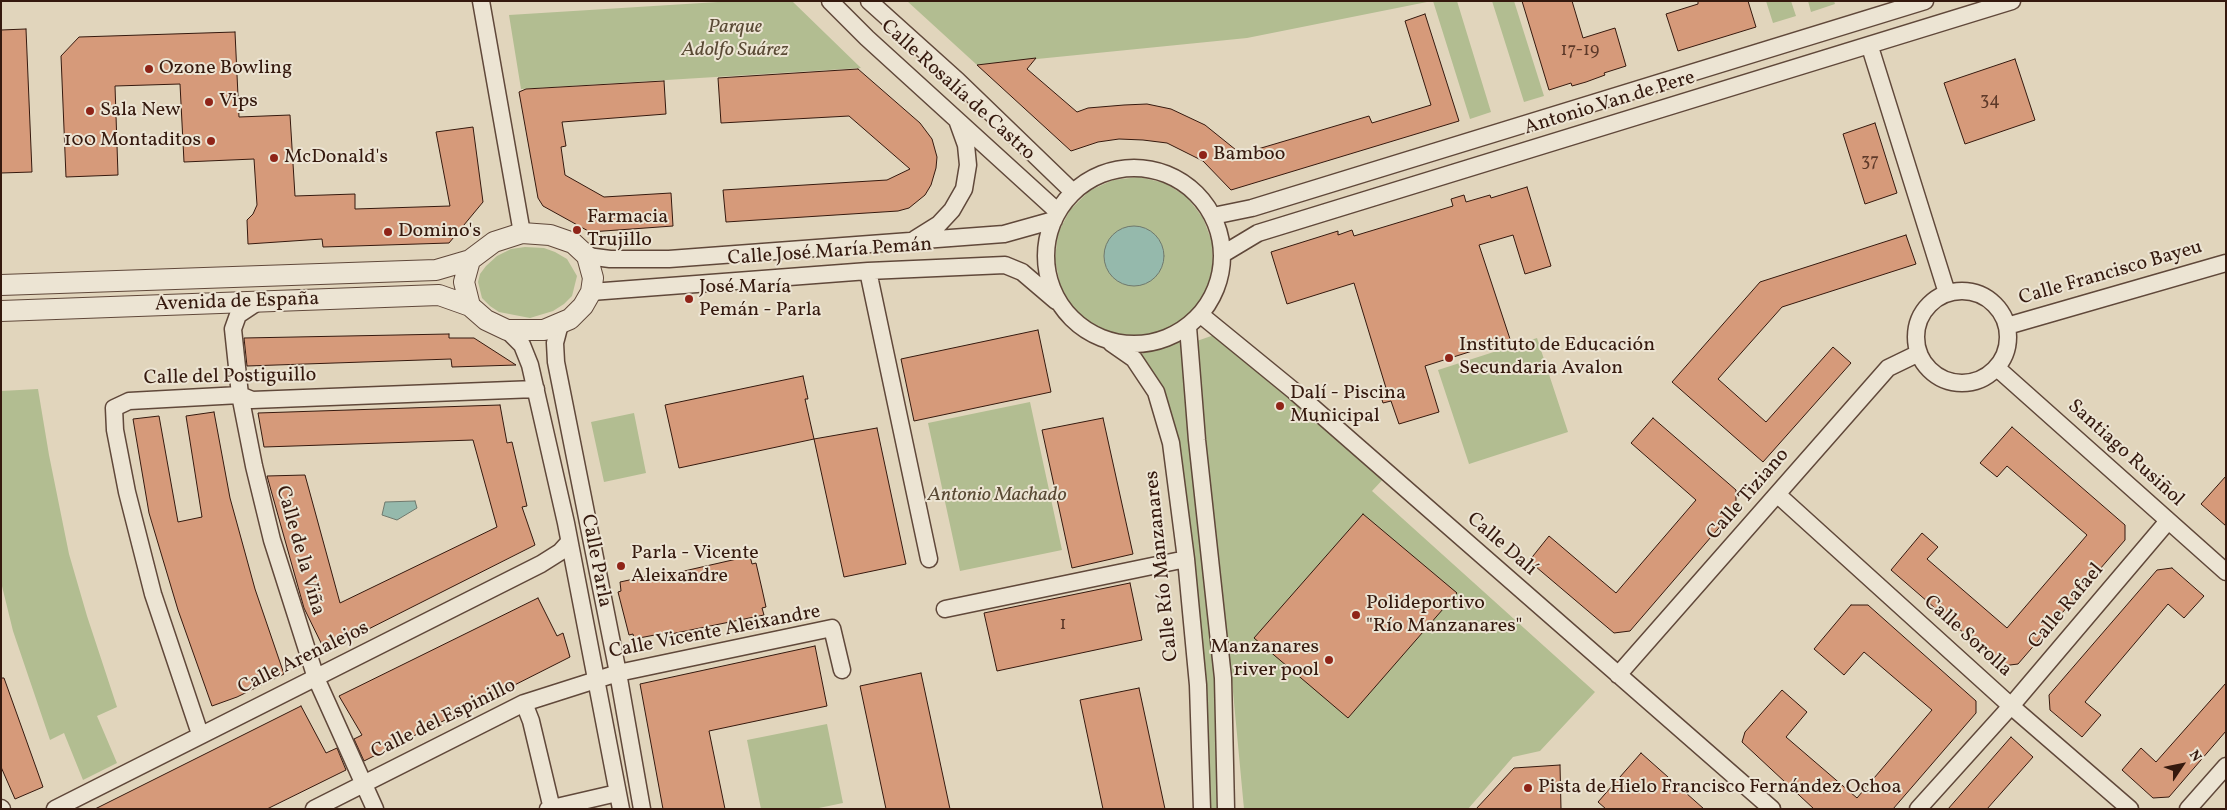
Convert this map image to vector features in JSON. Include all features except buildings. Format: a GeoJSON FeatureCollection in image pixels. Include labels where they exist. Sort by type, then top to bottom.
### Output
{"type":"FeatureCollection","features":[{"type":"Feature","properties":{"kind":"street"},"geometry":{"type":"LineString","coordinates":[[481,1],[522,234]]}},
{"type":"Feature","properties":{"kind":"street","name":"Calle Rosalía de Castro"},"geometry":{"type":"LineString","coordinates":[[830,1],[867,38],[956,118],[1056,216]]}},
{"type":"Feature","properties":{"kind":"street","name":"Calle Rosalía de Castro"},"geometry":{"type":"LineString","coordinates":[[869,1],[958,81],[1074,192]]}},
{"type":"Feature","properties":{"kind":"street","name":"Antonio Van de Pere"},"geometry":{"type":"LineString","coordinates":[[1213,216],[1252,208],[1925,1]]}},
{"type":"Feature","properties":{"kind":"street","name":"Antonio Van de Pere"},"geometry":{"type":"LineString","coordinates":[[1223,254],[1258,234],[1870,47],[2012,1]]}},
{"type":"Feature","properties":{"kind":"street"},"geometry":{"type":"LineString","coordinates":[[1870,47],[1947,293]]}},
{"type":"Feature","properties":{"kind":"street"},"geometry":{"type":"LineString","coordinates":[[914,240],[939,224],[952,210],[964,189],[968,165],[967,152],[956,118]]}},
{"type":"Feature","properties":{"kind":"street"},"geometry":{"type":"LineString","coordinates":[[1151,169],[1184,183],[1198,196],[1213,216],[1223,254],[1220,280],[1211,300],[1201,315],[1188,327],[1168,338],[1148,344],[1126,345],[1107,341],[1086,330],[1071,318],[1059,303],[1048,277],[1045,256],[1049,233],[1056,216],[1074,192],[1094,177],[1115,170],[1151,169]]}},
{"type":"Feature","properties":{"kind":"street","name":"Calle José María Pemán"},"geometry":{"type":"LineString","coordinates":[[587,256],[610,259],[669,259],[1004,234],[1056,216]]}},
{"type":"Feature","properties":{"kind":"street"},"geometry":{"type":"LineString","coordinates":[[522,234],[550,235],[573,243],[587,256],[593,278],[591,292],[583,306],[570,319],[560,324],[544,330],[507,330],[486,320],[470,306],[464,282],[470,260],[494,242],[522,234]]}},
{"type":"Feature","properties":{"kind":"street","name":"Avenida de España"},"geometry":{"type":"LineString","coordinates":[[1,285],[436,270],[470,260]]}},
{"type":"Feature","properties":{"kind":"street","name":"Calle Francisco Bayeu"},"geometry":{"type":"LineString","coordinates":[[2007,326],[2226,263]]}},
{"type":"Feature","properties":{"kind":"street","name":"Calle José María Pemán"},"geometry":{"type":"LineString","coordinates":[[591,292],[868,271],[1004,265],[1022,272],[1059,303]]}},
{"type":"Feature","properties":{"kind":"street"},"geometry":{"type":"LineString","coordinates":[[868,271],[929,559]]}},
{"type":"Feature","properties":{"kind":"street"},"geometry":{"type":"LineString","coordinates":[[1960,290],[1976,292],[1990,300],[2001,311],[2007,326],[2008,341],[2005,355],[1997,368],[1985,377],[1971,382],[1956,383],[1942,378],[1929,370],[1919,353],[1916,343],[1916,328],[1922,314],[1932,302],[1947,293],[1960,290]]}},
{"type":"Feature","properties":{"kind":"street","name":"Avenida de España"},"geometry":{"type":"LineString","coordinates":[[1,311],[439,296],[470,306]]}},
{"type":"Feature","properties":{"kind":"street","name":"Calle de la Viña"},"geometry":{"type":"LineString","coordinates":[[256,303],[238,315],[234,329],[240,395],[247,439],[272,540],[316,678],[375,809]]}},
{"type":"Feature","properties":{"kind":"street","name":"Calle Dalí"},"geometry":{"type":"LineString","coordinates":[[1201,315],[1287,385],[1772,809]]}},
{"type":"Feature","properties":{"kind":"street","name":"Calle Parla"},"geometry":{"type":"LineString","coordinates":[[560,324],[555,343],[556,362],[618,673],[642,809]]}},
{"type":"Feature","properties":{"kind":"street"},"geometry":{"type":"LineString","coordinates":[[1188,327],[1197,440],[1223,678],[1226,809]]}},
{"type":"Feature","properties":{"kind":"street","name":"Calle Parla"},"geometry":{"type":"LineString","coordinates":[[507,330],[522,345],[530,365],[536,389],[569,542],[619,801]]}},
{"type":"Feature","properties":{"kind":"street","name":"Calle Río Manzanares"},"geometry":{"type":"LineString","coordinates":[[1107,341],[1134,359],[1156,392],[1171,443],[1186,559],[1198,685],[1202,809]]}},
{"type":"Feature","properties":{"kind":"street","name":"Calle Tiziano"},"geometry":{"type":"LineString","coordinates":[[1618,675],[1888,368],[1919,353]]}},
{"type":"Feature","properties":{"kind":"street","name":"Santiago Rusiñol"},"geometry":{"type":"LineString","coordinates":[[1997,368],[2226,572]]}},
{"type":"Feature","properties":{"kind":"street","name":"Calle del Postiguillo"},"geometry":{"type":"LineString","coordinates":[[200,734],[154,594],[127,492],[115,430],[114,408],[129,401],[240,395],[252,400],[536,389]]}},
{"type":"Feature","properties":{"kind":"street","name":"Calle Sorolla"},"geometry":{"type":"LineString","coordinates":[[1778,495],[2011,706],[2130,809]]}},
{"type":"Feature","properties":{"kind":"street","name":"Calle Rafael"},"geometry":{"type":"LineString","coordinates":[[1918,809],[2011,706],[2168,521]]}},
{"type":"Feature","properties":{"kind":"street","name":"Calle Arenalejos"},"geometry":{"type":"LineString","coordinates":[[55,809],[200,734],[316,678],[541,564],[560,552],[569,542]]}},
{"type":"Feature","properties":{"kind":"street"},"geometry":{"type":"LineString","coordinates":[[946,609],[1186,559]]}},
{"type":"Feature","properties":{"kind":"street","name":"Calle Vicente Aleixandre"},"geometry":{"type":"LineString","coordinates":[[596,680],[618,673],[832,628],[842,670]]}},
{"type":"Feature","properties":{"kind":"street","name":"Calle del Espinillo"},"geometry":{"type":"LineString","coordinates":[[314,809],[524,703],[596,680]]}},
{"type":"Feature","properties":{"kind":"street"},"geometry":{"type":"LineString","coordinates":[[524,703],[531,721],[550,808],[619,801]]}},
{"type":"Feature","properties":{"kind":"street"},"geometry":{"type":"LineString","coordinates":[[2188,809],[2226,766]]}},
{"type":"Feature","properties":{"kind":"green space","name":"Parque Adolfo Suárez"},"geometry":{"type":"Polygon","coordinates":[[[734,1],[792,1],[861,68],[521,89],[509,15],[734,1]]]}},
{"type":"Feature","properties":{"kind":"green space"},"geometry":{"type":"Polygon","coordinates":[[[907,1],[1432,1],[1247,38],[977,65],[907,1]]]}},
{"type":"Feature","properties":{"kind":"green space"},"geometry":{"type":"Polygon","coordinates":[[[1433,1],[1457,1],[1491,112],[1470,119],[1433,1]]]}},
{"type":"Feature","properties":{"kind":"green space"},"geometry":{"type":"Polygon","coordinates":[[[1492,1],[1514,1],[1544,96],[1524,102],[1492,1]]]}},
{"type":"Feature","properties":{"kind":"green space"},"geometry":{"type":"Polygon","coordinates":[[[1766,1],[1791,1],[1796,16],[1773,23],[1766,1]]]}},
{"type":"Feature","properties":{"kind":"green space"},"geometry":{"type":"Polygon","coordinates":[[[1808,1],[1834,1],[1835,4],[1811,12],[1808,1]]]}},
{"type":"Feature","properties":{"kind":"green space"},"geometry":{"type":"Polygon","coordinates":[[[1139,177],[1165,183],[1187,197],[1203,218],[1212,242],[1213,268],[1205,293],[1190,314],[1168,329],[1143,336],[1117,334],[1093,325],[1073,308],[1060,285],[1055,259],[1058,233],[1070,210],[1089,191],[1113,180],[1139,177]],[[1163,247],[1104,255],[1106,265],[1117,280],[1152,280],[1163,265],[1163,247]]]}},
{"type":"Feature","properties":{"kind":"green space"},"geometry":{"type":"Polygon","coordinates":[[[525,247],[544,248],[555,252],[567,259],[577,276],[572,296],[564,304],[553,311],[530,318],[499,312],[490,306],[482,298],[478,282],[480,274],[497,256],[511,249],[525,247]]]}},
{"type":"Feature","properties":{"kind":"green space"},"geometry":{"type":"Polygon","coordinates":[[[1217,334],[1386,476],[1372,491],[1595,692],[1540,751],[1513,757],[1468,809],[1244,809],[1229,649],[1226,652],[1194,342],[1217,334]]]}},
{"type":"Feature","properties":{"kind":"green space"},"geometry":{"type":"Polygon","coordinates":[[[1537,338],[1568,432],[1469,464],[1438,370],[1537,338]]]}},
{"type":"Feature","properties":{"kind":"green space"},"geometry":{"type":"Polygon","coordinates":[[[1183,340],[1209,577],[1223,809],[1203,809],[1178,469],[1169,405],[1138,355],[1183,340]]]}},
{"type":"Feature","properties":{"kind":"green space"},"geometry":{"type":"Polygon","coordinates":[[[38,389],[69,554],[117,707],[97,716],[117,763],[83,780],[64,733],[50,740],[13,631],[1,582],[1,391],[38,389]]]}},
{"type":"Feature","properties":{"kind":"green space","name":"Antonio Machado"},"geometry":{"type":"Polygon","coordinates":[[[1030,402],[1062,550],[960,571],[928,423],[1030,402]]]}},
{"type":"Feature","properties":{"kind":"green space"},"geometry":{"type":"Polygon","coordinates":[[[634,413],[646,473],[604,482],[591,422],[634,413]]]}},
{"type":"Feature","properties":{"kind":"green space"},"geometry":{"type":"Polygon","coordinates":[[[827,724],[843,803],[814,809],[761,809],[747,740],[827,724]]]}},
{"type":"Feature","properties":{"kind":"water"},"geometry":{"type":"Polygon","coordinates":[[[1134,226],[1151,231],[1159,239],[1164,256],[1159,273],[1151,281],[1134,286],[1117,281],[1109,273],[1104,256],[1109,239],[1117,231],[1134,226]]]}},
{"type":"Feature","properties":{"kind":"water"},"geometry":{"type":"Polygon","coordinates":[[[415,501],[417,508],[397,520],[382,515],[385,502],[415,501]]]}},
{"type":"Feature","properties":{"kind":"place","name":"Ozone Bowling"},"geometry":{"type":"Point","coordinates":[149,69]}},
{"type":"Feature","properties":{"kind":"place","name":"Vips"},"geometry":{"type":"Point","coordinates":[209,102]}},
{"type":"Feature","properties":{"kind":"place","name":"Sala New"},"geometry":{"type":"Point","coordinates":[90,111]}},
{"type":"Feature","properties":{"kind":"place","name":"100 Montaditos"},"geometry":{"type":"Point","coordinates":[211,141]}},
{"type":"Feature","properties":{"kind":"place","name":"Bamboo"},"geometry":{"type":"Point","coordinates":[1203,155]}},
{"type":"Feature","properties":{"kind":"place","name":"McDonald's"},"geometry":{"type":"Point","coordinates":[274,158]}},
{"type":"Feature","properties":{"kind":"place","name":"Farmacia Trujillo"},"geometry":{"type":"Point","coordinates":[577,230]}},
{"type":"Feature","properties":{"kind":"place","name":"Domino's"},"geometry":{"type":"Point","coordinates":[388,232]}},
{"type":"Feature","properties":{"kind":"place","name":"José María Pemán - Parla"},"geometry":{"type":"Point","coordinates":[689,299]}},
{"type":"Feature","properties":{"kind":"place","name":"Instituto de Educación Secundaria Avalon"},"geometry":{"type":"Point","coordinates":[1449,358]}},
{"type":"Feature","properties":{"kind":"place","name":"Dalí - Piscina Municipal"},"geometry":{"type":"Point","coordinates":[1280,406]}},
{"type":"Feature","properties":{"kind":"place","name":"Parla - Vicente Aleixandre"},"geometry":{"type":"Point","coordinates":[621,566]}},
{"type":"Feature","properties":{"kind":"place","name":"Polideportivo \"Río Manzanares\""},"geometry":{"type":"Point","coordinates":[1356,615]}},
{"type":"Feature","properties":{"kind":"place","name":"Manzanares river pool"},"geometry":{"type":"Point","coordinates":[1329,660]}},
{"type":"Feature","properties":{"kind":"place","name":"Pista de Hielo Francisco Fernández Ochoa"},"geometry":{"type":"Point","coordinates":[1528,788]}}]}
